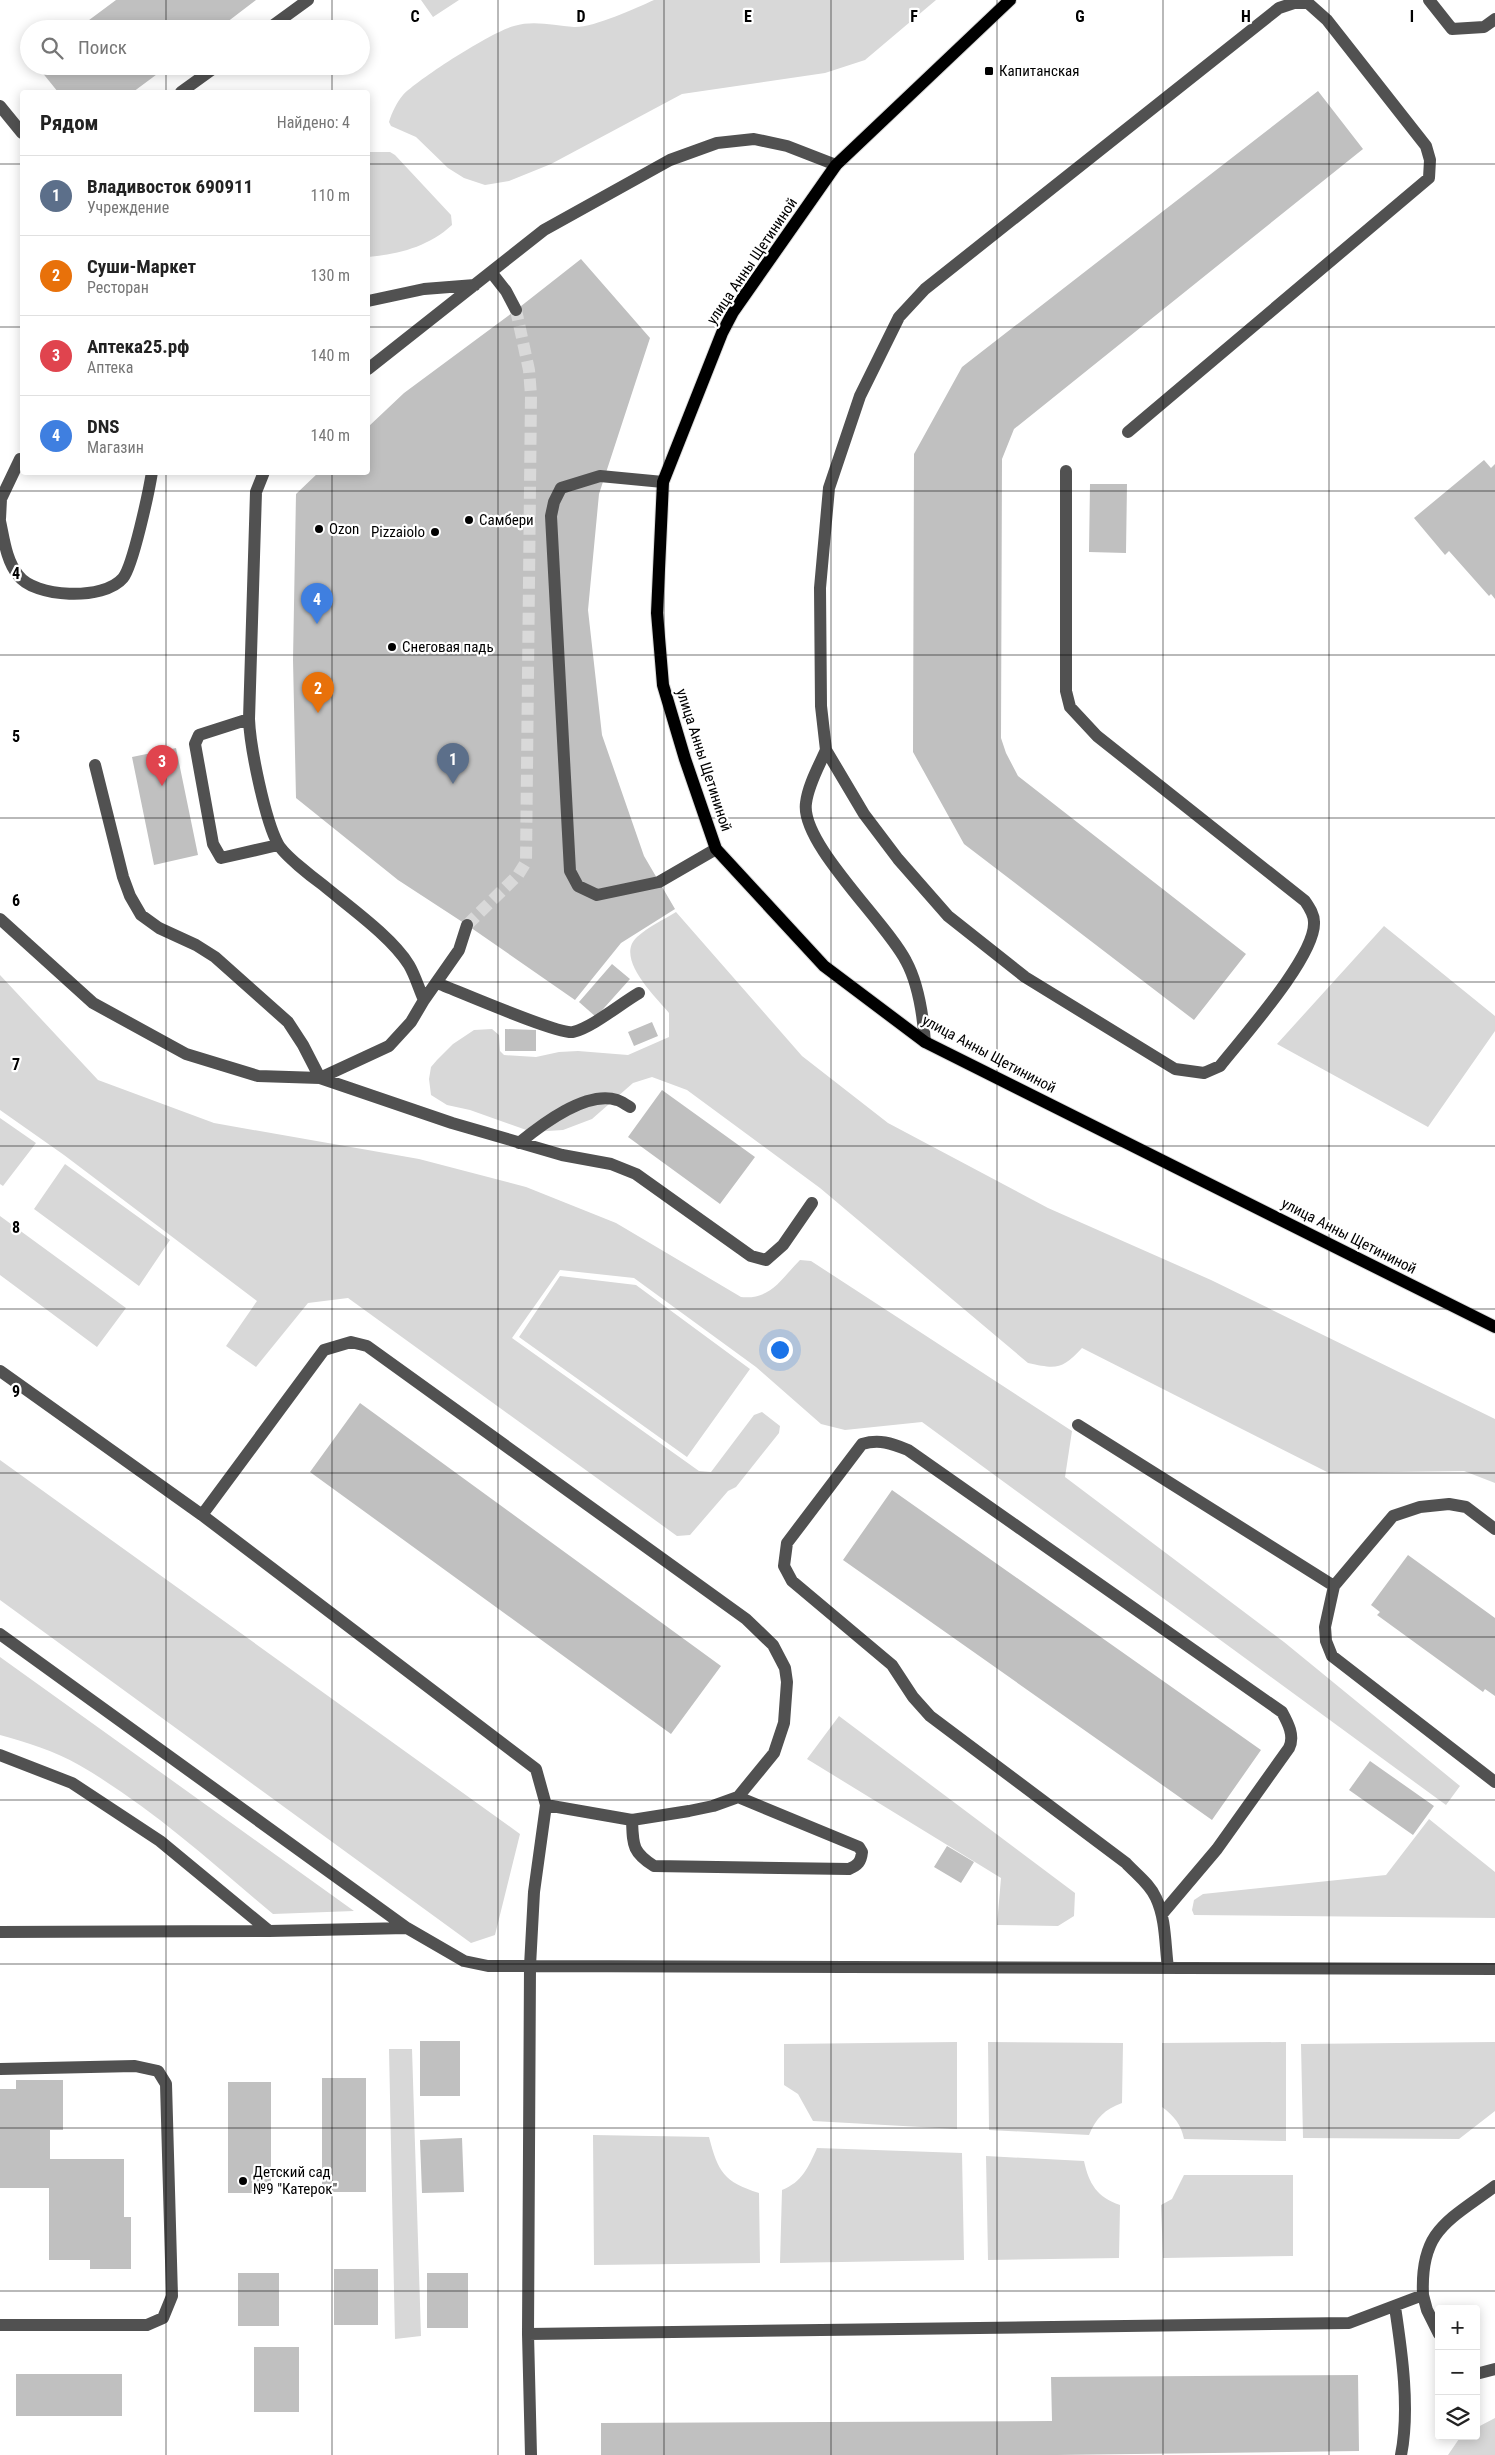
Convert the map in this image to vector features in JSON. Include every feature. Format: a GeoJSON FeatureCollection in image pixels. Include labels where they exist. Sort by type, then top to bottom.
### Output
{"type":"FeatureCollection","features":[{"type":"Feature","properties":{"kind":"main road","name":"улица Анны Щетининой"},"geometry":{"type":"LineString","coordinates":[[1010,0],[836,165],[733,312],[722,333],[663,482],[657,613],[663,685],[685,759],[716,849],[824,966],[925,1042],[1495,1327]]}},
{"type":"Feature","properties":{"kind":"lane"},"geometry":{"type":"LineString","coordinates":[[280,20],[308,0]]}},
{"type":"Feature","properties":{"kind":"lane"},"geometry":{"type":"LineString","coordinates":[[1429,0],[1452,29],[1484,27],[1495,19]]}},
{"type":"Feature","properties":{"kind":"lane"},"geometry":{"type":"LineString","coordinates":[[1066,471],[1066,692],[1070,707],[1097,736],[1305,901],[1314,921],[1313,933],[1289,981],[1220,1066],[1204,1073],[1175,1069],[1025,977],[948,916],[898,859],[864,814],[826,750],[821,706],[820,588],[829,488],[860,396],[899,316],[925,289],[1279,8],[1294,3],[1308,3],[1327,20],[1426,146],[1430,160],[1429,178],[1128,432]]}},
{"type":"Feature","properties":{"kind":"lane"},"geometry":{"type":"LineString","coordinates":[[184,90],[205,75]]}},
{"type":"Feature","properties":{"kind":"lane"},"geometry":{"type":"LineString","coordinates":[[1,109],[20,131]]}},
{"type":"Feature","properties":{"kind":"lane"},"geometry":{"type":"LineString","coordinates":[[370,368],[544,230],[670,160],[717,143],[754,139],[788,146],[836,165]]}},
{"type":"Feature","properties":{"kind":"lane"},"geometry":{"type":"LineString","coordinates":[[491,272],[506,291],[516,310]]}},
{"type":"Feature","properties":{"kind":"lane"},"geometry":{"type":"LineString","coordinates":[[370,301],[424,289],[475,285]]}},
{"type":"Feature","properties":{"kind":"lane"},"geometry":{"type":"LineString","coordinates":[[20,459],[1,499],[0,520],[7,553],[18,577],[47,592],[95,594],[109,588],[123,578],[134,546],[151,475]]}},
{"type":"Feature","properties":{"kind":"lane"},"geometry":{"type":"LineString","coordinates":[[263,475],[256,492],[248,719],[266,808],[278,845],[311,876],[352,909],[393,946],[409,964],[424,1000]]}},
{"type":"Feature","properties":{"kind":"lane"},"geometry":{"type":"LineString","coordinates":[[663,482],[600,476],[561,488],[554,502],[551,516],[570,872],[578,886],[597,894],[659,882],[716,849]]}},
{"type":"Feature","properties":{"kind":"lane"},"geometry":{"type":"LineString","coordinates":[[248,719],[199,735],[195,744],[213,844],[221,858],[278,845]]}},
{"type":"Feature","properties":{"kind":"lane"},"geometry":{"type":"LineString","coordinates":[[826,750],[805,804],[807,820],[822,848],[906,960],[921,1006],[925,1042]]}},
{"type":"Feature","properties":{"kind":"lane"},"geometry":{"type":"LineString","coordinates":[[95,766],[123,877],[130,896],[141,915],[158,928],[215,957],[288,1022],[303,1045],[320,1078]]}},
{"type":"Feature","properties":{"kind":"lane"},"geometry":{"type":"LineString","coordinates":[[0,919],[93,1002],[186,1054],[258,1076],[320,1078],[452,1123],[519,1143],[612,1164],[636,1174],[751,1256],[766,1260],[783,1245],[812,1203]]}},
{"type":"Feature","properties":{"kind":"lane"},"geometry":{"type":"LineString","coordinates":[[320,1078],[389,1046],[411,1022],[446,966],[459,950],[467,925]]}},
{"type":"Feature","properties":{"kind":"lane"},"geometry":{"type":"LineString","coordinates":[[437,983],[548,1028],[570,1032],[581,1029],[639,993]]}},
{"type":"Feature","properties":{"kind":"lane"},"geometry":{"type":"LineString","coordinates":[[519,1143],[548,1119],[583,1104],[608,1098],[618,1100],[630,1107]]}},
{"type":"Feature","properties":{"kind":"lane"},"geometry":{"type":"LineString","coordinates":[[202,1515],[324,1350],[351,1342],[367,1346],[746,1619],[773,1645],[785,1668],[787,1682],[784,1723],[774,1753],[738,1796],[697,1810],[632,1820],[546,1805]]}},
{"type":"Feature","properties":{"kind":"lane"},"geometry":{"type":"LineString","coordinates":[[0,1371],[202,1515],[536,1769],[546,1805],[534,1892],[530,1966],[528,2334],[531,2455]]}},
{"type":"Feature","properties":{"kind":"lane"},"geometry":{"type":"LineString","coordinates":[[1078,1425],[1334,1586]]}},
{"type":"Feature","properties":{"kind":"lane"},"geometry":{"type":"LineString","coordinates":[[1162,1914],[1217,1849],[1289,1748],[1292,1742],[1289,1726],[1282,1712],[908,1450],[875,1440],[862,1444],[844,1464],[788,1542],[784,1566],[792,1581],[892,1665],[913,1697],[930,1716],[1126,1863],[1148,1886],[1156,1898],[1162,1914],[1168,1968]]}},
{"type":"Feature","properties":{"kind":"lane"},"geometry":{"type":"LineString","coordinates":[[1495,1529],[1466,1507],[1449,1504],[1420,1506],[1393,1516],[1334,1586],[1325,1627],[1326,1641],[1332,1656],[1495,1782]]}},
{"type":"Feature","properties":{"kind":"lane"},"geometry":{"type":"LineString","coordinates":[[0,1634],[407,1928],[464,1961],[499,1966],[1495,1968]]}},
{"type":"Feature","properties":{"kind":"lane"},"geometry":{"type":"LineString","coordinates":[[0,1755],[72,1783],[160,1841],[269,1931]]}},
{"type":"Feature","properties":{"kind":"lane"},"geometry":{"type":"LineString","coordinates":[[632,1820],[633,1846],[640,1857],[654,1866],[849,1868],[858,1865],[862,1859],[862,1852],[859,1847],[738,1796]]}},
{"type":"Feature","properties":{"kind":"lane"},"geometry":{"type":"LineString","coordinates":[[0,1932],[269,1931],[407,1928]]}},
{"type":"Feature","properties":{"kind":"lane"},"geometry":{"type":"LineString","coordinates":[[0,2069],[135,2066],[158,2071],[166,2084],[172,2296],[163,2318],[147,2325],[0,2325]]}},
{"type":"Feature","properties":{"kind":"lane"},"geometry":{"type":"LineString","coordinates":[[1435,2326],[1427,2310],[1423,2295],[1422,2274],[1426,2250],[1441,2226],[1495,2186]]}},
{"type":"Feature","properties":{"kind":"lane"},"geometry":{"type":"LineString","coordinates":[[528,2334],[1349,2323],[1423,2295]]}},
{"type":"Feature","properties":{"kind":"lane"},"geometry":{"type":"LineString","coordinates":[[1395,2307],[1400,2343],[1404,2425],[1401,2455]]}},
{"type":"Feature","properties":{"kind":"lane"},"geometry":{"type":"LineString","coordinates":[[1480,2373],[1495,2369]]}},
{"type":"Feature","properties":{"kind":"shaded area"},"geometry":{"type":"Polygon","coordinates":[[[421,0],[459,0],[433,17],[421,0]]]}},
{"type":"Feature","properties":{"kind":"shaded area"},"geometry":{"type":"Polygon","coordinates":[[[654,0],[936,0],[865,60],[825,73],[682,94],[551,164],[509,181],[485,185],[464,178],[448,168],[416,137],[391,126],[389,122],[399,101],[411,88],[456,56],[504,30],[529,23],[574,27],[592,24],[654,0]]]}},
{"type":"Feature","properties":{"kind":"shaded area"},"geometry":{"type":"Polygon","coordinates":[[[370,152],[390,152],[395,155],[451,215],[452,225],[443,233],[423,244],[391,254],[370,257],[370,152]]]}},
{"type":"Feature","properties":{"kind":"shaded area"},"geometry":{"type":"Polygon","coordinates":[[[676,912],[802,1056],[888,1123],[1048,1208],[1211,1280],[1495,1419],[1495,1483],[1464,1471],[1329,1473],[1082,1348],[1064,1364],[1058,1366],[1052,1367],[1028,1363],[820,1188],[687,1090],[652,1077],[633,1083],[592,1119],[563,1130],[532,1132],[470,1110],[447,1105],[431,1095],[429,1079],[431,1067],[453,1044],[474,1030],[492,1029],[499,1035],[500,1051],[504,1055],[536,1057],[559,1052],[578,1051],[628,1055],[669,1037],[669,1013],[640,977],[630,955],[631,946],[637,937],[676,912]]]}},
{"type":"Feature","properties":{"kind":"shaded area"},"geometry":{"type":"Polygon","coordinates":[[[1384,926],[1495,1016],[1495,1031],[1428,1127],[1277,1044],[1384,926]]]}},
{"type":"Feature","properties":{"kind":"shaded area"},"geometry":{"type":"Polygon","coordinates":[[[0,975],[98,1080],[214,1123],[419,1159],[526,1187],[616,1223],[741,1297],[751,1297],[768,1292],[800,1260],[811,1261],[1072,1431],[1065,1477],[1284,1642],[1460,1786],[1446,1805],[922,1422],[845,1430],[821,1424],[756,1367],[634,1278],[560,1270],[512,1338],[699,1471],[711,1472],[754,1415],[762,1412],[780,1426],[779,1433],[736,1487],[728,1491],[690,1535],[677,1536],[348,1298],[308,1303],[256,1367],[226,1346],[257,1301],[64,1155],[0,1110],[0,975]]]}},
{"type":"Feature","properties":{"kind":"shaded area"},"geometry":{"type":"Polygon","coordinates":[[[0,1118],[36,1143],[3,1186],[0,1184],[0,1118]]]}},
{"type":"Feature","properties":{"kind":"shaded area"},"geometry":{"type":"Polygon","coordinates":[[[65,1164],[170,1240],[139,1286],[34,1209],[65,1164]]]}},
{"type":"Feature","properties":{"kind":"shaded area"},"geometry":{"type":"Polygon","coordinates":[[[0,1216],[126,1308],[97,1347],[0,1275],[0,1216]]]}},
{"type":"Feature","properties":{"kind":"shaded area"},"geometry":{"type":"Polygon","coordinates":[[[560,1276],[636,1285],[750,1369],[687,1457],[519,1337],[560,1276]]]}},
{"type":"Feature","properties":{"kind":"shaded area"},"geometry":{"type":"Polygon","coordinates":[[[0,1460],[520,1834],[495,1935],[471,1943],[0,1600],[0,1460]]]}},
{"type":"Feature","properties":{"kind":"shaded area"},"geometry":{"type":"Polygon","coordinates":[[[0,1657],[354,1911],[273,1914],[179,1835],[131,1798],[60,1755],[0,1735],[0,1657]]]}},
{"type":"Feature","properties":{"kind":"shaded area"},"geometry":{"type":"Polygon","coordinates":[[[839,1716],[1075,1893],[1074,1916],[1058,1926],[997,1925],[1001,1878],[807,1759],[839,1716]]]}},
{"type":"Feature","properties":{"kind":"shaded area"},"geometry":{"type":"Polygon","coordinates":[[[1429,1819],[1495,1872],[1495,1918],[1194,1915],[1192,1910],[1194,1900],[1203,1894],[1386,1875],[1429,1819]]]}},
{"type":"Feature","properties":{"kind":"shaded area"},"geometry":{"type":"Polygon","coordinates":[[[957,2042],[957,2129],[813,2121],[798,2094],[784,2085],[784,2044],[957,2042]]]}},
{"type":"Feature","properties":{"kind":"shaded area"},"geometry":{"type":"Polygon","coordinates":[[[988,2042],[1123,2043],[1122,2103],[1102,2115],[1089,2135],[989,2130],[988,2042]]]}},
{"type":"Feature","properties":{"kind":"shaded area"},"geometry":{"type":"Polygon","coordinates":[[[1286,2042],[1286,2141],[1184,2139],[1176,2121],[1162,2107],[1162,2043],[1286,2042]]]}},
{"type":"Feature","properties":{"kind":"shaded area"},"geometry":{"type":"Polygon","coordinates":[[[1495,2042],[1495,2111],[1459,2139],[1303,2138],[1301,2044],[1495,2042]]]}},
{"type":"Feature","properties":{"kind":"shaded area"},"geometry":{"type":"Polygon","coordinates":[[[389,2049],[412,2049],[421,2336],[395,2339],[389,2049]]]}},
{"type":"Feature","properties":{"kind":"shaded area"},"geometry":{"type":"Polygon","coordinates":[[[593,2135],[709,2137],[716,2159],[724,2174],[738,2185],[759,2193],[760,2263],[594,2265],[593,2135]]]}},
{"type":"Feature","properties":{"kind":"shaded area"},"geometry":{"type":"Polygon","coordinates":[[[817,2148],[962,2153],[964,2260],[780,2263],[782,2190],[795,2183],[807,2168],[817,2148]]]}},
{"type":"Feature","properties":{"kind":"shaded area"},"geometry":{"type":"Polygon","coordinates":[[[986,2156],[1084,2161],[1088,2176],[1095,2189],[1105,2198],[1120,2205],[1119,2258],[988,2260],[986,2156]]]}},
{"type":"Feature","properties":{"kind":"shaded area"},"geometry":{"type":"Polygon","coordinates":[[[1184,2175],[1293,2175],[1293,2256],[1163,2258],[1161,2205],[1172,2199],[1184,2175]]]}},
{"type":"Feature","properties":{"kind":"shaded area"},"geometry":{"type":"Polygon","coordinates":[[[1495,2418],[1495,2455],[1448,2455],[1458,2440],[1480,2440],[1480,2426],[1495,2418]]]}},
{"type":"Feature","properties":{"kind":"building"},"geometry":{"type":"Polygon","coordinates":[[[116,0],[256,0],[230,20],[89,20],[116,0]]]}},
{"type":"Feature","properties":{"kind":"building"},"geometry":{"type":"Polygon","coordinates":[[[44,75],[156,75],[136,90],[56,90],[44,75]]]}},
{"type":"Feature","properties":{"kind":"building"},"geometry":{"type":"Polygon","coordinates":[[[1318,91],[1363,149],[1014,429],[1002,459],[1001,738],[1006,753],[1018,776],[1246,954],[1194,1020],[964,844],[913,752],[914,454],[962,367],[1318,91]]]}},
{"type":"Feature","properties":{"kind":"building"},"geometry":{"type":"Polygon","coordinates":[[[581,259],[650,338],[599,494],[588,610],[602,735],[644,856],[675,909],[621,943],[575,1000],[398,880],[296,798],[293,660],[296,494],[316,475],[370,475],[370,425],[404,393],[581,259]]]}},
{"type":"Feature","properties":{"kind":"building"},"geometry":{"type":"Polygon","coordinates":[[[1484,460],[1491,468],[1495,464],[1495,599],[1491,594],[1489,596],[1449,551],[1445,555],[1414,518],[1484,460]]]}},
{"type":"Feature","properties":{"kind":"building"},"geometry":{"type":"Polygon","coordinates":[[[1090,484],[1127,484],[1126,553],[1089,552],[1090,484]]]}},
{"type":"Feature","properties":{"kind":"building"},"geometry":{"type":"Polygon","coordinates":[[[176,748],[198,855],[154,865],[132,757],[176,748]]]}},
{"type":"Feature","properties":{"kind":"building"},"geometry":{"type":"Polygon","coordinates":[[[612,964],[630,979],[596,1017],[579,1002],[612,964]]]}},
{"type":"Feature","properties":{"kind":"building"},"geometry":{"type":"Polygon","coordinates":[[[652,1022],[658,1036],[634,1046],[628,1032],[652,1022]]]}},
{"type":"Feature","properties":{"kind":"building"},"geometry":{"type":"Polygon","coordinates":[[[505,1029],[536,1030],[536,1051],[505,1051],[505,1029]]]}},
{"type":"Feature","properties":{"kind":"building"},"geometry":{"type":"Polygon","coordinates":[[[662,1090],[755,1157],[720,1204],[628,1137],[662,1090]]]}},
{"type":"Feature","properties":{"kind":"building"},"geometry":{"type":"Polygon","coordinates":[[[360,1403],[721,1666],[671,1734],[310,1472],[360,1403]]]}},
{"type":"Feature","properties":{"kind":"building"},"geometry":{"type":"Polygon","coordinates":[[[892,1490],[1261,1750],[1212,1820],[843,1560],[892,1490]]]}},
{"type":"Feature","properties":{"kind":"building"},"geometry":{"type":"Polygon","coordinates":[[[1408,1555],[1495,1618],[1495,1696],[1485,1689],[1483,1692],[1377,1615],[1380,1612],[1371,1605],[1408,1555]]]}},
{"type":"Feature","properties":{"kind":"building"},"geometry":{"type":"Polygon","coordinates":[[[1370,1761],[1434,1806],[1413,1835],[1349,1790],[1370,1761]]]}},
{"type":"Feature","properties":{"kind":"building"},"geometry":{"type":"Polygon","coordinates":[[[947,1846],[974,1862],[961,1883],[934,1867],[947,1846]]]}},
{"type":"Feature","properties":{"kind":"building"},"geometry":{"type":"Polygon","coordinates":[[[420,2041],[460,2041],[460,2096],[420,2096],[420,2041]]]}},
{"type":"Feature","properties":{"kind":"building"},"geometry":{"type":"Polygon","coordinates":[[[322,2078],[366,2078],[366,2192],[322,2192],[322,2078]]]}},
{"type":"Feature","properties":{"kind":"building"},"geometry":{"type":"Polygon","coordinates":[[[16,2080],[63,2080],[63,2130],[50,2130],[50,2159],[124,2159],[124,2217],[131,2217],[131,2269],[90,2269],[90,2260],[49,2260],[49,2188],[0,2188],[0,2089],[16,2089],[16,2080]]]}},
{"type":"Feature","properties":{"kind":"building"},"geometry":{"type":"Polygon","coordinates":[[[228,2082],[271,2082],[271,2193],[228,2193],[228,2082]]]}},
{"type":"Feature","properties":{"kind":"building"},"geometry":{"type":"Polygon","coordinates":[[[462,2138],[464,2192],[422,2193],[420,2140],[462,2138]]]}},
{"type":"Feature","properties":{"kind":"building"},"geometry":{"type":"Polygon","coordinates":[[[334,2269],[378,2269],[378,2325],[334,2325],[334,2269]]]}},
{"type":"Feature","properties":{"kind":"building"},"geometry":{"type":"Polygon","coordinates":[[[238,2273],[279,2273],[279,2326],[238,2326],[238,2273]]]}},
{"type":"Feature","properties":{"kind":"building"},"geometry":{"type":"Polygon","coordinates":[[[427,2273],[468,2273],[468,2328],[427,2328],[427,2273]]]}},
{"type":"Feature","properties":{"kind":"building"},"geometry":{"type":"Polygon","coordinates":[[[254,2347],[299,2347],[299,2412],[254,2412],[254,2347]]]}},
{"type":"Feature","properties":{"kind":"building"},"geometry":{"type":"Polygon","coordinates":[[[16,2374],[122,2374],[122,2416],[16,2416],[16,2374]]]}},
{"type":"Feature","properties":{"kind":"building"},"geometry":{"type":"Polygon","coordinates":[[[1358,2375],[1359,2451],[1057,2455],[601,2455],[601,2423],[1052,2421],[1051,2377],[1358,2375]]]}},
{"type":"Feature","properties":{"kind":"tunnel"},"geometry":{"type":"LineString","coordinates":[[467,925],[518,875],[526,862],[531,395],[529,370],[516,310]]}},
{"type":"Feature","properties":{"kind":"place","name":"Капитанская"},"geometry":{"type":"Point","coordinates":[989,71]}},
{"type":"Feature","properties":{"kind":"place","name":"Самбери"},"geometry":{"type":"Point","coordinates":[469,520]}},
{"type":"Feature","properties":{"kind":"place","name":"Ozon"},"geometry":{"type":"Point","coordinates":[319,529]}},
{"type":"Feature","properties":{"kind":"place","name":"Pizzaiolo"},"geometry":{"type":"Point","coordinates":[435,532]}},
{"type":"Feature","properties":{"kind":"place","name":"DNS"},"geometry":{"type":"Point","coordinates":[317,624]}},
{"type":"Feature","properties":{"kind":"place","name":"Снеговая падь"},"geometry":{"type":"Point","coordinates":[392,647]}},
{"type":"Feature","properties":{"kind":"place","name":"Суши-Маркет"},"geometry":{"type":"Point","coordinates":[318,713]}},
{"type":"Feature","properties":{"kind":"place","name":"Владивосток 690911"},"geometry":{"type":"Point","coordinates":[453,784]}},
{"type":"Feature","properties":{"kind":"place","name":"Аптека25.рф"},"geometry":{"type":"Point","coordinates":[162,786]}},
{"type":"Feature","properties":{"kind":"place","name":"Детский сад №9 \"Катерок\""},"geometry":{"type":"Point","coordinates":[243,2181]}}]}
